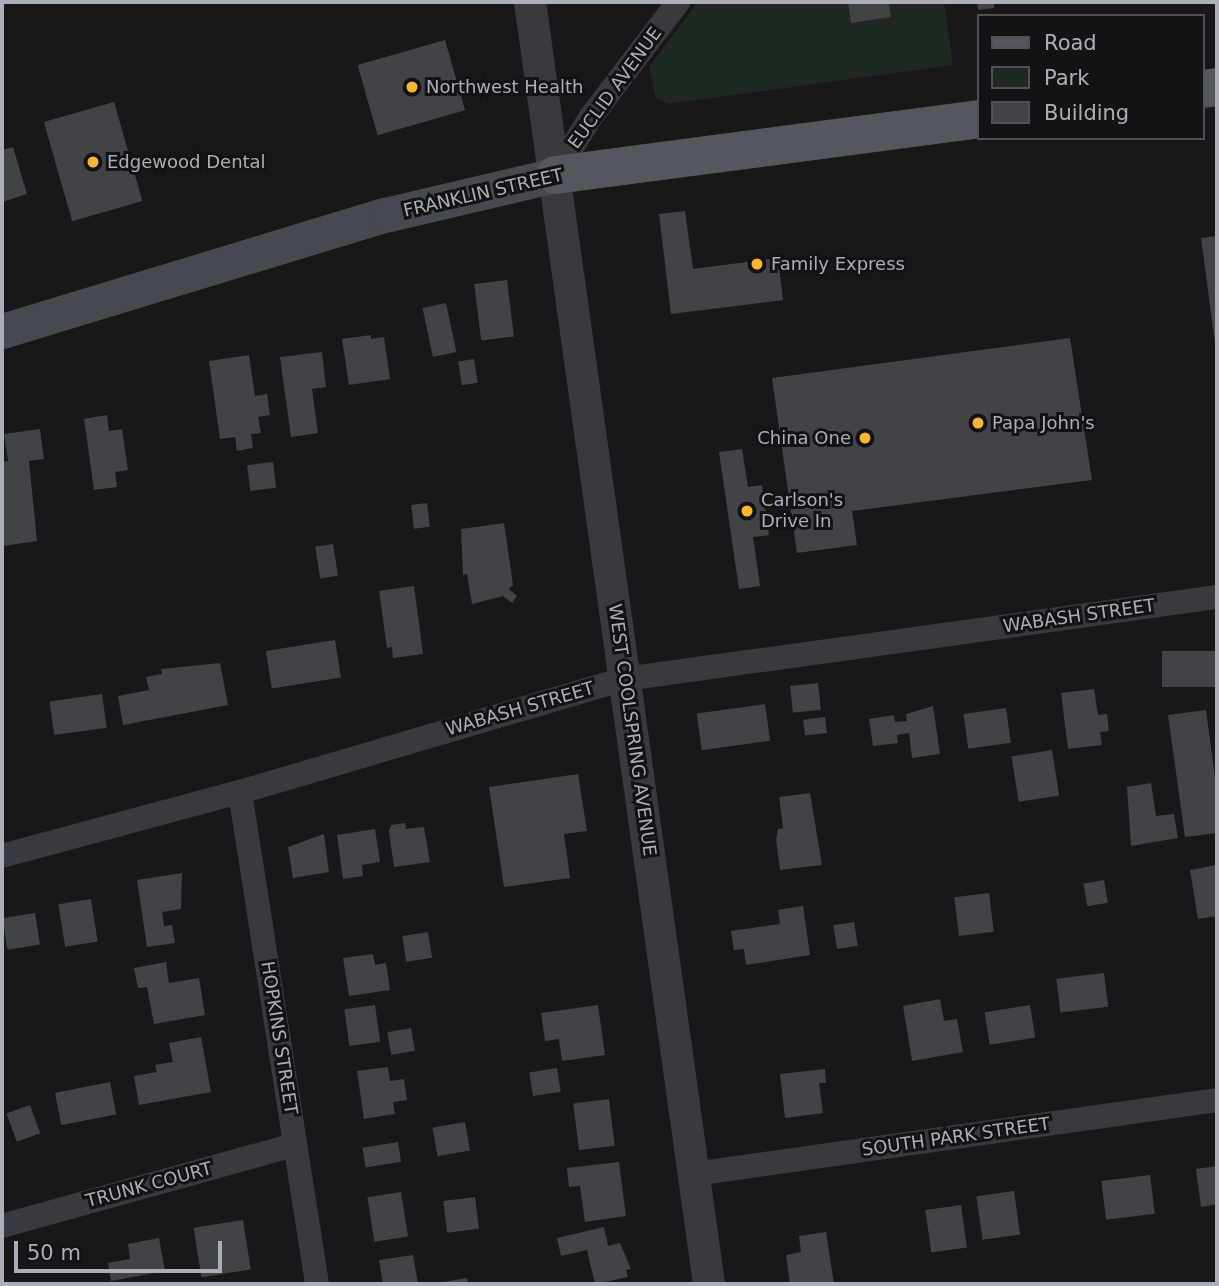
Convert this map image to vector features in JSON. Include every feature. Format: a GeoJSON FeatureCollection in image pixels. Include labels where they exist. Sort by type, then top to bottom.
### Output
{"type":"FeatureCollection","features":[{"type":"Feature","properties":{"kind":"main road","name":"FRANKLIN STREET"},"geometry":{"type":"LineString","coordinates":[[2,331],[385,215],[555,175],[978,119]]}},
{"type":"Feature","properties":{"kind":"street","name":"WEST COOLSPRING AVENUE"},"geometry":{"type":"LineString","coordinates":[[530,2],[709,1284]]}},
{"type":"Feature","properties":{"kind":"street","name":"EUCLID AVENUE"},"geometry":{"type":"LineString","coordinates":[[555,175],[590,118],[678,2]]}},
{"type":"Feature","properties":{"kind":"street","name":"WABASH STREET"},"geometry":{"type":"LineString","coordinates":[[2,856],[240,792],[625,679],[1217,597]]}},
{"type":"Feature","properties":{"kind":"street","name":"HOPKINS STREET"},"geometry":{"type":"LineString","coordinates":[[240,792],[317,1284]]}},
{"type":"Feature","properties":{"kind":"street","name":"SOUTH PARK STREET"},"geometry":{"type":"LineString","coordinates":[[694,1174],[1217,1100]]}},
{"type":"Feature","properties":{"kind":"street","name":"TRUNK COURT"},"geometry":{"type":"LineString","coordinates":[[2,1226],[295,1145]]}},
{"type":"Feature","properties":{"kind":"green space"},"geometry":{"type":"Polygon","coordinates":[[[698,2],[944,2],[953,65],[668,104],[656,98],[649,67],[698,2]]]}},
{"type":"Feature","properties":{"kind":"building"},"geometry":{"type":"Polygon","coordinates":[[[848,2],[889,2],[891,17],[851,23],[848,2]]]}},
{"type":"Feature","properties":{"kind":"building"},"geometry":{"type":"Polygon","coordinates":[[[977,2],[994,2],[994,8],[978,10],[977,2]]]}},
{"type":"Feature","properties":{"kind":"building","name":"Northwest Health"},"geometry":{"type":"Polygon","coordinates":[[[445,40],[465,110],[378,135],[358,65],[445,40]]]}},
{"type":"Feature","properties":{"kind":"building","name":"Edgewood Dental"},"geometry":{"type":"Polygon","coordinates":[[[114,102],[142,201],[72,221],[44,122],[114,102]]]}},
{"type":"Feature","properties":{"kind":"building"},"geometry":{"type":"Polygon","coordinates":[[[13,147],[27,194],[2,202],[2,150],[13,147]]]}},
{"type":"Feature","properties":{"kind":"building","name":"Family Express"},"geometry":{"type":"Polygon","coordinates":[[[685,211],[693,269],[778,258],[783,300],[671,314],[659,214],[685,211]]]}},
{"type":"Feature","properties":{"kind":"building"},"geometry":{"type":"Polygon","coordinates":[[[1217,236],[1217,351],[1216,351],[1201,238],[1217,236]]]}},
{"type":"Feature","properties":{"kind":"building"},"geometry":{"type":"Polygon","coordinates":[[[507,280],[514,337],[481,341],[474,284],[507,280]]]}},
{"type":"Feature","properties":{"kind":"building"},"geometry":{"type":"Polygon","coordinates":[[[446,303],[456,352],[433,357],[423,308],[446,303]]]}},
{"type":"Feature","properties":{"kind":"building"},"geometry":{"type":"Polygon","coordinates":[[[371,335],[371,339],[384,337],[390,379],[349,385],[342,339],[371,335]]]}},
{"type":"Feature","properties":{"kind":"building"},"geometry":{"type":"Polygon","coordinates":[[[1070,338],[1092,480],[852,511],[857,545],[797,553],[772,378],[1070,338]]]}},
{"type":"Feature","properties":{"kind":"building"},"geometry":{"type":"Polygon","coordinates":[[[322,352],[326,387],[312,389],[318,433],[291,437],[280,357],[322,352]]]}},
{"type":"Feature","properties":{"kind":"building"},"geometry":{"type":"Polygon","coordinates":[[[249,355],[255,396],[267,394],[270,415],[258,417],[261,433],[251,434],[253,448],[237,451],[235,437],[220,439],[209,361],[249,355]]]}},
{"type":"Feature","properties":{"kind":"building"},"geometry":{"type":"Polygon","coordinates":[[[474,359],[478,383],[462,385],[458,362],[474,359]]]}},
{"type":"Feature","properties":{"kind":"building"},"geometry":{"type":"Polygon","coordinates":[[[107,415],[109,431],[122,429],[128,470],[115,472],[117,487],[94,490],[84,419],[107,415]]]}},
{"type":"Feature","properties":{"kind":"building"},"geometry":{"type":"Polygon","coordinates":[[[40,429],[44,459],[29,461],[37,541],[3,546],[2,462],[8,461],[4,434],[40,429]]]}},
{"type":"Feature","properties":{"kind":"building","name":"Carlson's Drive In"},"geometry":{"type":"Polygon","coordinates":[[[742,449],[748,487],[762,485],[769,535],[753,537],[760,586],[739,589],[719,452],[742,449]]]}},
{"type":"Feature","properties":{"kind":"building"},"geometry":{"type":"Polygon","coordinates":[[[273,462],[276,488],[250,491],[247,465],[273,462]]]}},
{"type":"Feature","properties":{"kind":"building"},"geometry":{"type":"Polygon","coordinates":[[[427,503],[430,527],[414,529],[411,505],[427,503]]]}},
{"type":"Feature","properties":{"kind":"building"},"geometry":{"type":"Polygon","coordinates":[[[504,523],[513,585],[509,589],[517,596],[512,603],[503,596],[472,604],[467,574],[463,575],[461,529],[504,523]]]}},
{"type":"Feature","properties":{"kind":"building"},"geometry":{"type":"Polygon","coordinates":[[[333,544],[338,576],[320,578],[315,547],[333,544]]]}},
{"type":"Feature","properties":{"kind":"building"},"geometry":{"type":"Polygon","coordinates":[[[414,586],[423,654],[393,658],[392,647],[387,648],[379,591],[414,586]]]}},
{"type":"Feature","properties":{"kind":"building"},"geometry":{"type":"Polygon","coordinates":[[[335,640],[341,678],[272,688],[266,651],[335,640]]]}},
{"type":"Feature","properties":{"kind":"building"},"geometry":{"type":"Polygon","coordinates":[[[1162,651],[1217,651],[1217,687],[1162,687],[1162,651]]]}},
{"type":"Feature","properties":{"kind":"building"},"geometry":{"type":"Polygon","coordinates":[[[220,663],[228,705],[123,725],[118,696],[149,690],[146,677],[162,674],[161,669],[220,663]]]}},
{"type":"Feature","properties":{"kind":"building"},"geometry":{"type":"Polygon","coordinates":[[[818,683],[821,710],[793,713],[790,686],[818,683]]]}},
{"type":"Feature","properties":{"kind":"building"},"geometry":{"type":"Polygon","coordinates":[[[1094,689],[1098,715],[1107,714],[1109,731],[1100,732],[1102,745],[1068,749],[1061,693],[1094,689]]]}},
{"type":"Feature","properties":{"kind":"building"},"geometry":{"type":"Polygon","coordinates":[[[102,694],[107,728],[54,735],[50,701],[102,694]]]}},
{"type":"Feature","properties":{"kind":"building"},"geometry":{"type":"Polygon","coordinates":[[[765,704],[770,741],[702,750],[697,714],[765,704]]]}},
{"type":"Feature","properties":{"kind":"building"},"geometry":{"type":"Polygon","coordinates":[[[933,706],[940,754],[912,758],[909,733],[897,735],[898,743],[873,746],[869,719],[894,715],[895,722],[907,721],[906,714],[933,706]]]}},
{"type":"Feature","properties":{"kind":"building"},"geometry":{"type":"Polygon","coordinates":[[[1006,708],[1011,743],[968,749],[963,714],[1006,708]]]}},
{"type":"Feature","properties":{"kind":"building"},"geometry":{"type":"Polygon","coordinates":[[[1206,710],[1217,792],[1217,833],[1185,837],[1168,715],[1206,710]]]}},
{"type":"Feature","properties":{"kind":"building"},"geometry":{"type":"Polygon","coordinates":[[[825,717],[827,733],[805,736],[803,720],[825,717]]]}},
{"type":"Feature","properties":{"kind":"building"},"geometry":{"type":"Polygon","coordinates":[[[1052,750],[1059,795],[1019,802],[1012,756],[1052,750]]]}},
{"type":"Feature","properties":{"kind":"building"},"geometry":{"type":"Polygon","coordinates":[[[578,774],[587,831],[564,834],[570,878],[504,887],[489,787],[578,774]]]}},
{"type":"Feature","properties":{"kind":"building"},"geometry":{"type":"Polygon","coordinates":[[[1151,783],[1156,816],[1174,814],[1178,838],[1131,846],[1127,787],[1151,783]]]}},
{"type":"Feature","properties":{"kind":"building"},"geometry":{"type":"Polygon","coordinates":[[[810,793],[822,865],[780,870],[776,840],[778,829],[783,828],[779,797],[810,793]]]}},
{"type":"Feature","properties":{"kind":"building"},"geometry":{"type":"Polygon","coordinates":[[[405,823],[406,829],[424,827],[430,862],[394,867],[389,832],[391,825],[405,823]]]}},
{"type":"Feature","properties":{"kind":"building"},"geometry":{"type":"Polygon","coordinates":[[[375,829],[380,862],[362,865],[363,876],[343,879],[337,835],[375,829]]]}},
{"type":"Feature","properties":{"kind":"building"},"geometry":{"type":"Polygon","coordinates":[[[324,834],[329,872],[293,878],[288,847],[324,834]]]}},
{"type":"Feature","properties":{"kind":"building"},"geometry":{"type":"Polygon","coordinates":[[[1217,865],[1217,916],[1198,919],[1190,870],[1217,865]]]}},
{"type":"Feature","properties":{"kind":"building"},"geometry":{"type":"Polygon","coordinates":[[[182,873],[181,909],[162,912],[164,926],[172,925],[175,943],[147,947],[137,880],[182,873]]]}},
{"type":"Feature","properties":{"kind":"building"},"geometry":{"type":"Polygon","coordinates":[[[1104,880],[1108,903],[1087,906],[1083,884],[1104,880]]]}},
{"type":"Feature","properties":{"kind":"building"},"geometry":{"type":"Polygon","coordinates":[[[989,893],[994,932],[959,936],[954,897],[989,893]]]}},
{"type":"Feature","properties":{"kind":"building"},"geometry":{"type":"Polygon","coordinates":[[[91,899],[98,941],[65,947],[58,904],[91,899]]]}},
{"type":"Feature","properties":{"kind":"building"},"geometry":{"type":"Polygon","coordinates":[[[803,906],[810,955],[746,965],[744,949],[734,950],[731,931],[780,924],[778,910],[803,906]]]}},
{"type":"Feature","properties":{"kind":"building"},"geometry":{"type":"Polygon","coordinates":[[[35,913],[40,945],[7,950],[2,918],[35,913]]]}},
{"type":"Feature","properties":{"kind":"building"},"geometry":{"type":"Polygon","coordinates":[[[854,922],[858,946],[837,949],[833,925],[854,922]]]}},
{"type":"Feature","properties":{"kind":"building"},"geometry":{"type":"Polygon","coordinates":[[[428,932],[432,958],[406,962],[402,936],[428,932]]]}},
{"type":"Feature","properties":{"kind":"building"},"geometry":{"type":"Polygon","coordinates":[[[373,954],[375,965],[386,963],[390,990],[349,996],[343,958],[373,954]]]}},
{"type":"Feature","properties":{"kind":"building"},"geometry":{"type":"Polygon","coordinates":[[[166,962],[169,983],[199,978],[205,1015],[154,1024],[147,987],[138,988],[134,968],[166,962]]]}},
{"type":"Feature","properties":{"kind":"building"},"geometry":{"type":"Polygon","coordinates":[[[1104,973],[1108,1007],[1061,1013],[1056,979],[1104,973]]]}},
{"type":"Feature","properties":{"kind":"building"},"geometry":{"type":"Polygon","coordinates":[[[940,999],[944,1021],[957,1019],[963,1052],[912,1061],[903,1006],[940,999]]]}},
{"type":"Feature","properties":{"kind":"building"},"geometry":{"type":"Polygon","coordinates":[[[375,1005],[380,1042],[349,1046],[344,1009],[375,1005]]]}},
{"type":"Feature","properties":{"kind":"building"},"geometry":{"type":"Polygon","coordinates":[[[598,1005],[605,1055],[562,1061],[559,1039],[545,1041],[541,1013],[598,1005]]]}},
{"type":"Feature","properties":{"kind":"building"},"geometry":{"type":"Polygon","coordinates":[[[1030,1005],[1035,1038],[990,1045],[985,1012],[1030,1005]]]}},
{"type":"Feature","properties":{"kind":"building"},"geometry":{"type":"Polygon","coordinates":[[[411,1028],[415,1051],[391,1055],[387,1032],[411,1028]]]}},
{"type":"Feature","properties":{"kind":"building"},"geometry":{"type":"Polygon","coordinates":[[[201,1037],[211,1092],[139,1105],[134,1076],[157,1072],[155,1065],[173,1062],[169,1043],[201,1037]]]}},
{"type":"Feature","properties":{"kind":"building"},"geometry":{"type":"Polygon","coordinates":[[[388,1067],[390,1081],[404,1079],[407,1100],[393,1102],[395,1114],[364,1119],[357,1071],[388,1067]]]}},
{"type":"Feature","properties":{"kind":"building"},"geometry":{"type":"Polygon","coordinates":[[[557,1068],[561,1092],[533,1096],[529,1072],[557,1068]]]}},
{"type":"Feature","properties":{"kind":"building"},"geometry":{"type":"Polygon","coordinates":[[[825,1069],[826,1083],[819,1083],[823,1113],[785,1118],[780,1074],[825,1069]]]}},
{"type":"Feature","properties":{"kind":"building"},"geometry":{"type":"Polygon","coordinates":[[[110,1082],[116,1114],[61,1125],[55,1093],[110,1082]]]}},
{"type":"Feature","properties":{"kind":"building"},"geometry":{"type":"Polygon","coordinates":[[[609,1099],[615,1146],[579,1150],[573,1103],[609,1099]]]}},
{"type":"Feature","properties":{"kind":"building"},"geometry":{"type":"Polygon","coordinates":[[[30,1105],[40,1133],[17,1142],[7,1114],[30,1105]]]}},
{"type":"Feature","properties":{"kind":"building"},"geometry":{"type":"Polygon","coordinates":[[[465,1122],[470,1151],[438,1156],[433,1128],[465,1122]]]}},
{"type":"Feature","properties":{"kind":"building"},"geometry":{"type":"Polygon","coordinates":[[[398,1142],[401,1162],[366,1167],[362,1148],[398,1142]]]}},
{"type":"Feature","properties":{"kind":"building"},"geometry":{"type":"Polygon","coordinates":[[[619,1162],[626,1216],[585,1222],[580,1186],[569,1187],[567,1168],[619,1162]]]}},
{"type":"Feature","properties":{"kind":"building"},"geometry":{"type":"Polygon","coordinates":[[[1217,1166],[1217,1204],[1201,1207],[1196,1169],[1217,1166]]]}},
{"type":"Feature","properties":{"kind":"building"},"geometry":{"type":"Polygon","coordinates":[[[1150,1175],[1155,1214],[1106,1220],[1101,1181],[1150,1175]]]}},
{"type":"Feature","properties":{"kind":"building"},"geometry":{"type":"Polygon","coordinates":[[[1014,1191],[1020,1235],[982,1240],[976,1196],[1014,1191]]]}},
{"type":"Feature","properties":{"kind":"building"},"geometry":{"type":"Polygon","coordinates":[[[401,1192],[408,1236],[374,1242],[367,1197],[401,1192]]]}},
{"type":"Feature","properties":{"kind":"building"},"geometry":{"type":"Polygon","coordinates":[[[475,1197],[479,1229],[447,1233],[443,1201],[475,1197]]]}},
{"type":"Feature","properties":{"kind":"building"},"geometry":{"type":"Polygon","coordinates":[[[961,1205],[967,1248],[931,1253],[925,1210],[961,1205]]]}},
{"type":"Feature","properties":{"kind":"building"},"geometry":{"type":"Polygon","coordinates":[[[243,1220],[251,1269],[201,1277],[194,1228],[243,1220]]]}},
{"type":"Feature","properties":{"kind":"building"},"geometry":{"type":"Polygon","coordinates":[[[604,1227],[608,1246],[620,1243],[631,1269],[626,1270],[628,1277],[595,1284],[587,1250],[561,1256],[557,1238],[604,1227]]]}},
{"type":"Feature","properties":{"kind":"building"},"geometry":{"type":"Polygon","coordinates":[[[826,1232],[834,1284],[790,1284],[786,1255],[801,1252],[799,1236],[826,1232]]]}},
{"type":"Feature","properties":{"kind":"building"},"geometry":{"type":"Polygon","coordinates":[[[159,1238],[165,1271],[111,1281],[108,1263],[130,1259],[128,1244],[159,1238]]]}},
{"type":"Feature","properties":{"kind":"building"},"geometry":{"type":"Polygon","coordinates":[[[413,1255],[418,1284],[383,1284],[379,1260],[413,1255]]]}},
{"type":"Feature","properties":{"kind":"building"},"geometry":{"type":"Polygon","coordinates":[[[467,1278],[468,1284],[437,1284],[437,1283],[467,1278]]]}},
{"type":"Feature","properties":{"kind":"place","name":"Northwest Health"},"geometry":{"type":"Point","coordinates":[412,87]}},
{"type":"Feature","properties":{"kind":"place","name":"Edgewood Dental"},"geometry":{"type":"Point","coordinates":[93,162]}},
{"type":"Feature","properties":{"kind":"place","name":"Family Express"},"geometry":{"type":"Point","coordinates":[757,264]}},
{"type":"Feature","properties":{"kind":"place","name":"Papa John's"},"geometry":{"type":"Point","coordinates":[978,423]}},
{"type":"Feature","properties":{"kind":"place","name":"China One"},"geometry":{"type":"Point","coordinates":[865,438]}},
{"type":"Feature","properties":{"kind":"place","name":"Carlson's Drive In"},"geometry":{"type":"Point","coordinates":[747,511]}}]}
